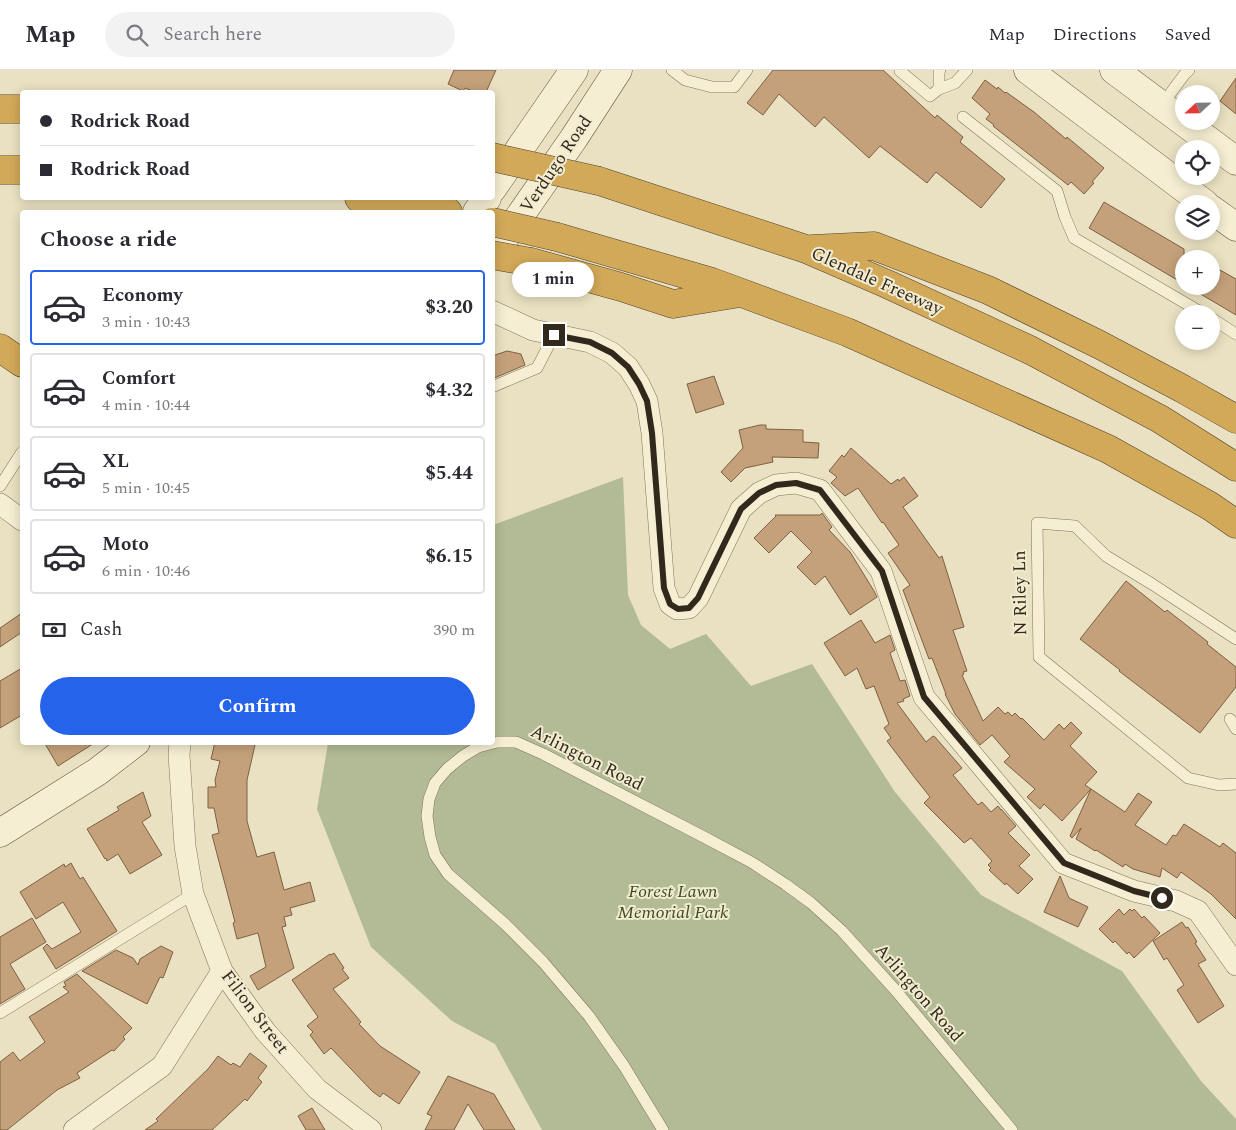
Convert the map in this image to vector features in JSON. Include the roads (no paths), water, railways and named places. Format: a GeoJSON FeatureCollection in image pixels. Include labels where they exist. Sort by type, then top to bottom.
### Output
{"type":"FeatureCollection","features":[{"type":"Feature","properties":{"kind":"highway"},"geometry":{"type":"LineString","coordinates":[[0,109],[20,109]]}},
{"type":"Feature","properties":{"kind":"highway","name":"Glendale Freeway"},"geometry":{"type":"LineString","coordinates":[[495,158],[599,181],[806,249],[1030,350],[1160,419],[1236,467]]}},
{"type":"Feature","properties":{"kind":"highway"},"geometry":{"type":"LineString","coordinates":[[0,170],[20,170]]}},
{"type":"Feature","properties":{"kind":"highway"},"geometry":{"type":"LineString","coordinates":[[372,200],[436,210]]}},
{"type":"Feature","properties":{"kind":"highway"},"geometry":{"type":"LineString","coordinates":[[495,223],[557,237],[703,279],[847,332],[1108,449],[1210,506],[1236,524]]}},
{"type":"Feature","properties":{"kind":"highway"},"geometry":{"type":"LineString","coordinates":[[806,249],[874,246],[988,290],[1100,345],[1236,419]]}},
{"type":"Feature","properties":{"kind":"highway"},"geometry":{"type":"LineString","coordinates":[[495,256],[531,262],[622,287],[673,304],[742,292]]}},
{"type":"Feature","properties":{"kind":"highway"},"geometry":{"type":"LineString","coordinates":[[0,348],[20,362]]}},
{"type":"Feature","properties":{"kind":"main road"},"geometry":{"type":"LineString","coordinates":[[495,185],[574,70]]}},
{"type":"Feature","properties":{"kind":"main road","name":"Verdugo Road"},"geometry":{"type":"LineString","coordinates":[[495,252],[574,138],[618,70]]}},
{"type":"Feature","properties":{"kind":"main road"},"geometry":{"type":"LineString","coordinates":[[1028,70],[1193,195]]}},
{"type":"Feature","properties":{"kind":"main road"},"geometry":{"type":"LineString","coordinates":[[1114,70],[1236,161]]}},
{"type":"Feature","properties":{"kind":"main road"},"geometry":{"type":"LineString","coordinates":[[1220,215],[1236,227]]}},
{"type":"Feature","properties":{"kind":"main road"},"geometry":{"type":"LineString","coordinates":[[0,833],[97,772],[132,745]]}},
{"type":"Feature","properties":{"kind":"street"},"geometry":{"type":"LineString","coordinates":[[495,312],[533,330],[590,342],[612,353],[628,367],[639,384],[647,401],[652,433],[664,588],[670,604],[678,609],[689,608],[698,598],[741,509],[759,493],[776,485],[796,483],[820,490],[882,571],[924,697],[1064,863],[1134,891],[1176,901],[1198,911],[1236,964]]}},
{"type":"Feature","properties":{"kind":"street"},"geometry":{"type":"LineString","coordinates":[[0,504],[20,519]]}},
{"type":"Feature","properties":{"kind":"street","name":"Filion Street"},"geometry":{"type":"LineString","coordinates":[[180,745],[185,846],[193,894],[222,971],[265,1031],[317,1088],[371,1130]]}},
{"type":"Feature","properties":{"kind":"street"},"geometry":{"type":"LineString","coordinates":[[74,1130],[162,1066],[222,971]]}},
{"type":"Feature","properties":{"kind":"lane"},"geometry":{"type":"LineString","coordinates":[[672,70],[685,80],[712,87],[734,87],[747,70]]}},
{"type":"Feature","properties":{"kind":"lane"},"geometry":{"type":"LineString","coordinates":[[939,89],[940,70]]}},
{"type":"Feature","properties":{"kind":"lane"},"geometry":{"type":"LineString","coordinates":[[900,71],[930,96],[939,89],[955,83],[967,70]]}},
{"type":"Feature","properties":{"kind":"lane"},"geometry":{"type":"LineString","coordinates":[[1161,106],[1189,70]]}},
{"type":"Feature","properties":{"kind":"lane"},"geometry":{"type":"LineString","coordinates":[[963,117],[1057,191],[1074,238],[1189,305]]}},
{"type":"Feature","properties":{"kind":"lane"},"geometry":{"type":"LineString","coordinates":[[1220,324],[1236,334]]}},
{"type":"Feature","properties":{"kind":"lane"},"geometry":{"type":"LineString","coordinates":[[495,386],[538,368],[554,335]]}},
{"type":"Feature","properties":{"kind":"lane"},"geometry":{"type":"LineString","coordinates":[[0,486],[20,455]]}},
{"type":"Feature","properties":{"kind":"lane","name":"N Riley Ln"},"geometry":{"type":"LineString","coordinates":[[1236,639],[1106,556],[1075,526],[1037,523],[1039,657],[1188,778],[1219,785],[1236,784]]}},
{"type":"Feature","properties":{"kind":"lane","name":"Arlington Road"},"geometry":{"type":"LineString","coordinates":[[495,743],[516,742],[543,754],[743,858],[811,903],[842,931],[897,992],[1012,1130]]}},
{"type":"Feature","properties":{"kind":"lane","name":"Arlington Road"},"geometry":{"type":"LineString","coordinates":[[486,745],[478,747],[463,756],[447,769],[435,783],[429,799],[427,816],[435,855],[448,874],[505,924],[543,962],[589,1016],[624,1066],[663,1130]]}},
{"type":"Feature","properties":{"kind":"lane"},"geometry":{"type":"LineString","coordinates":[[0,1013],[193,894]]}},
{"type":"Feature","properties":{"kind":"park label","name":"Forest Lawn Memorial Park"},"geometry":{"type":"Point","coordinates":[673,901]}}]}
